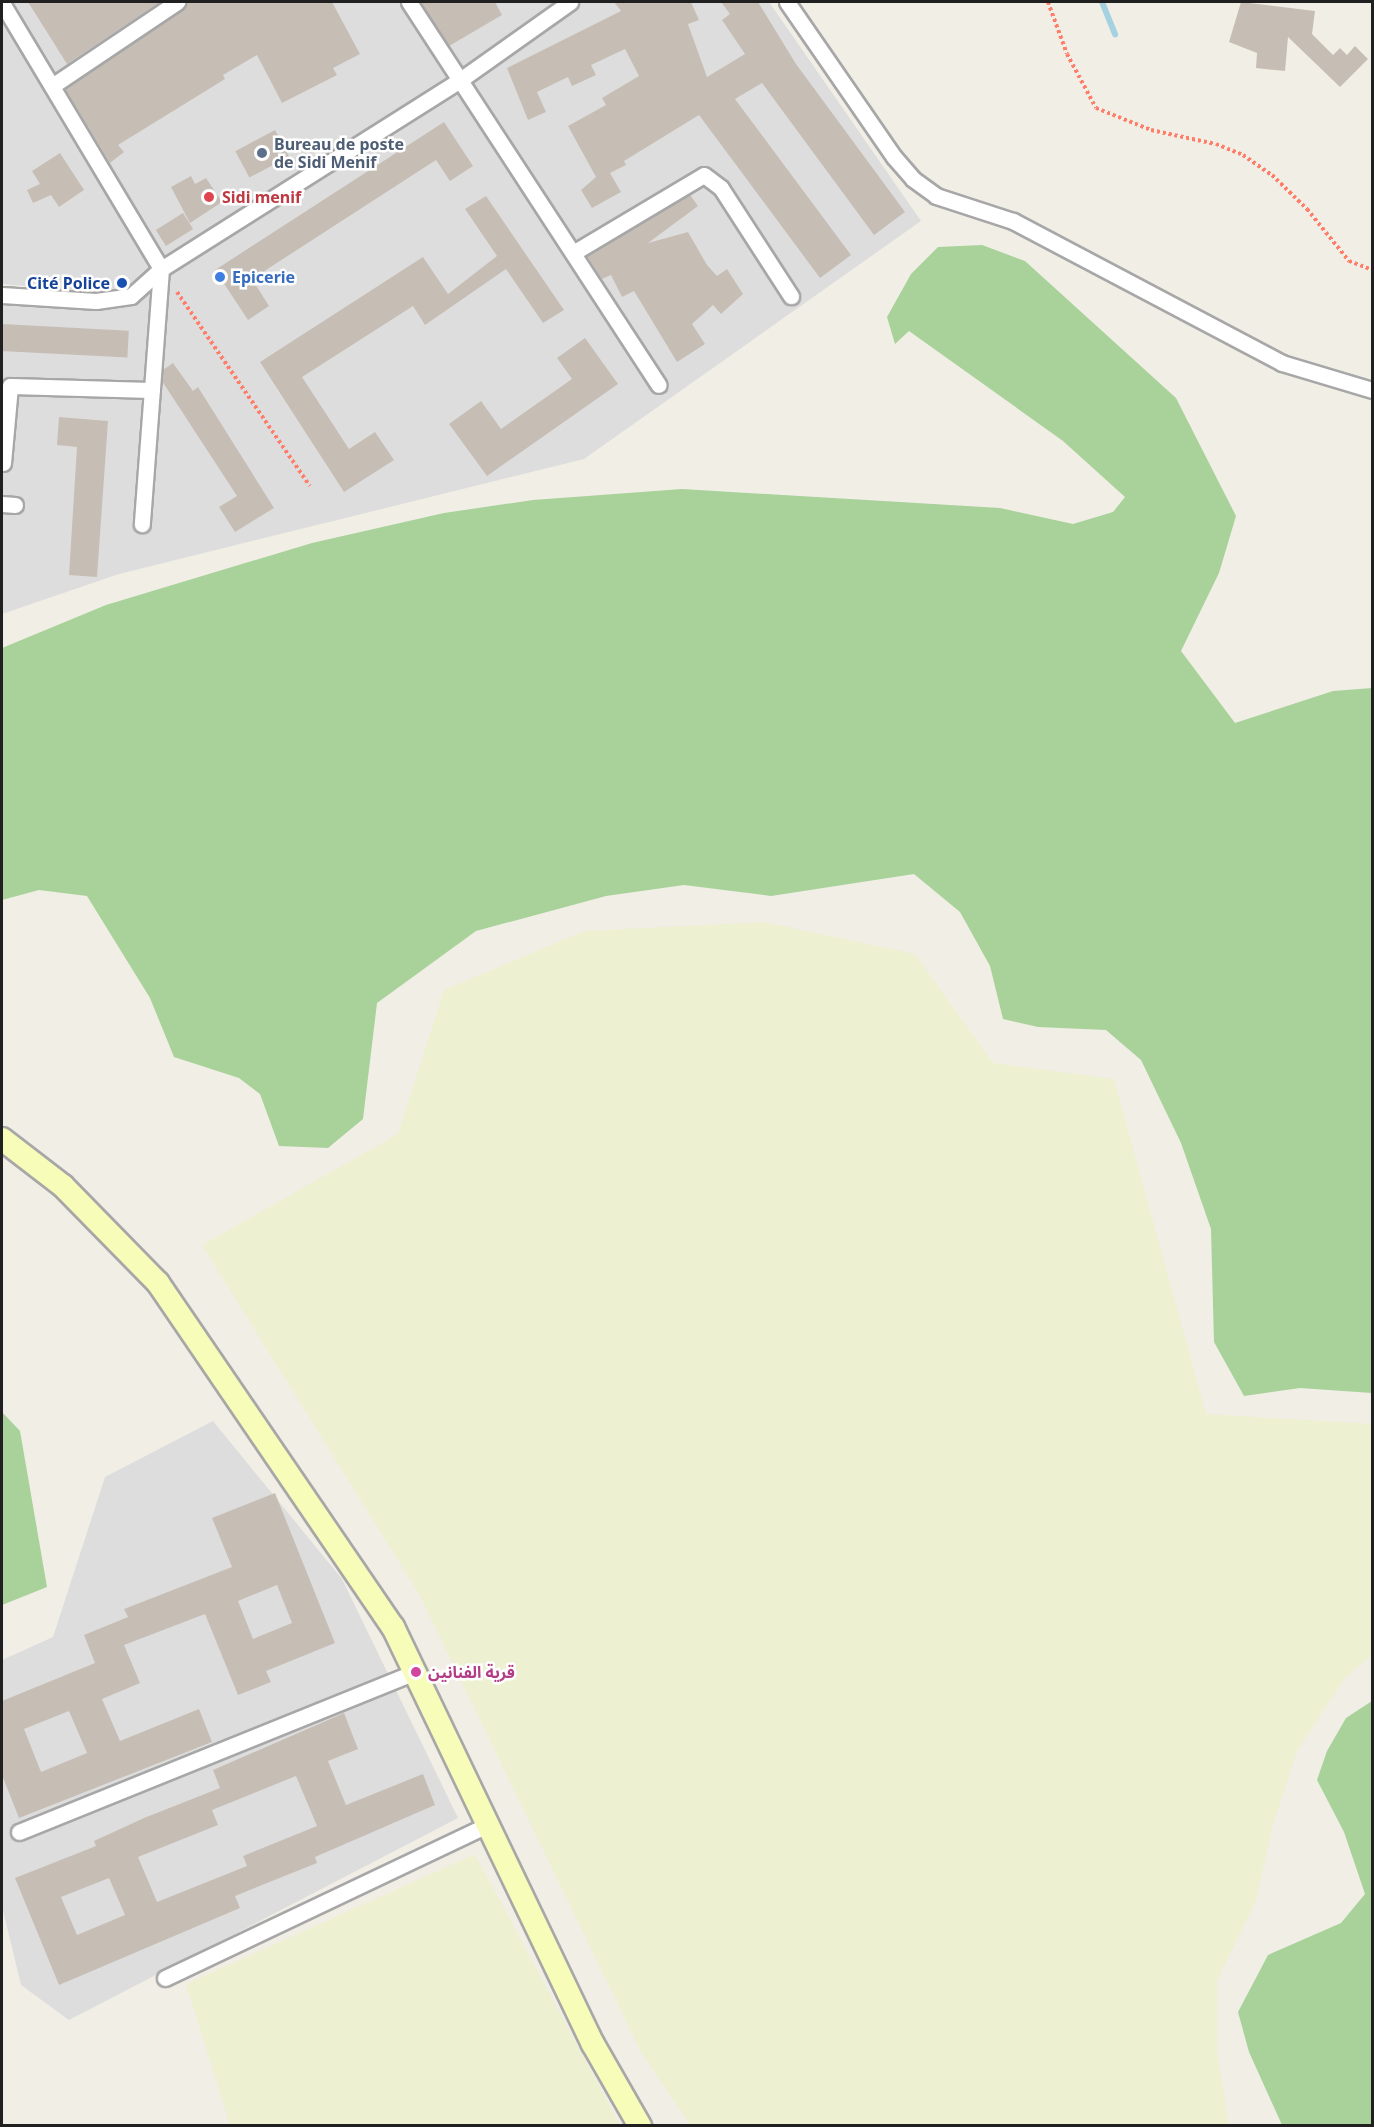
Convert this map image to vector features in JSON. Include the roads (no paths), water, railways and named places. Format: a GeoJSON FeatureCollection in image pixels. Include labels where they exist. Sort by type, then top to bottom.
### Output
{"type":"FeatureCollection","features":[{"type":"Feature","properties":{"kind":"main road"},"geometry":{"type":"LineString","coordinates":[[2,1139],[63,1186],[158,1283],[393,1627],[592,2044],[640,2126]]}},
{"type":"Feature","properties":{"kind":"street"},"geometry":{"type":"LineString","coordinates":[[52,86],[177,2]]}},
{"type":"Feature","properties":{"kind":"street"},"geometry":{"type":"LineString","coordinates":[[409,2],[660,385]]}},
{"type":"Feature","properties":{"kind":"street"},"geometry":{"type":"LineString","coordinates":[[2,296],[96,301],[131,296],[161,269],[460,80],[570,2]]}},
{"type":"Feature","properties":{"kind":"street"},"geometry":{"type":"LineString","coordinates":[[788,2],[894,157],[913,179],[936,196],[1013,220],[1282,363],[1372,390]]}},
{"type":"Feature","properties":{"kind":"street"},"geometry":{"type":"LineString","coordinates":[[2,3],[161,269],[142,524]]}},
{"type":"Feature","properties":{"kind":"street"},"geometry":{"type":"LineString","coordinates":[[573,253],[704,175],[721,188],[791,296]]}},
{"type":"Feature","properties":{"kind":"street"},"geometry":{"type":"LineString","coordinates":[[3,463],[10,386],[152,390]]}},
{"type":"Feature","properties":{"kind":"street"},"geometry":{"type":"LineString","coordinates":[[19,1832],[415,1672]]}},
{"type":"Feature","properties":{"kind":"street"},"geometry":{"type":"LineString","coordinates":[[165,1978],[489,1824]]}},
{"type":"Feature","properties":{"kind":"waterway"},"geometry":{"type":"LineString","coordinates":[[1102,2],[1115,34]]}},
{"type":"Feature","properties":{"kind":"place","name":"Bureau de poste de Sidi Menif"},"geometry":{"type":"Point","coordinates":[262,153]}},
{"type":"Feature","properties":{"kind":"place","name":"Sidi menif"},"geometry":{"type":"Point","coordinates":[209,197]}},
{"type":"Feature","properties":{"kind":"place","name":"Epicerie"},"geometry":{"type":"Point","coordinates":[220,277]}},
{"type":"Feature","properties":{"kind":"place","name":"Cité Police"},"geometry":{"type":"Point","coordinates":[122,283]}},
{"type":"Feature","properties":{"kind":"place","name":"قرية الفنانين"},"geometry":{"type":"Point","coordinates":[416,1672]}}]}
